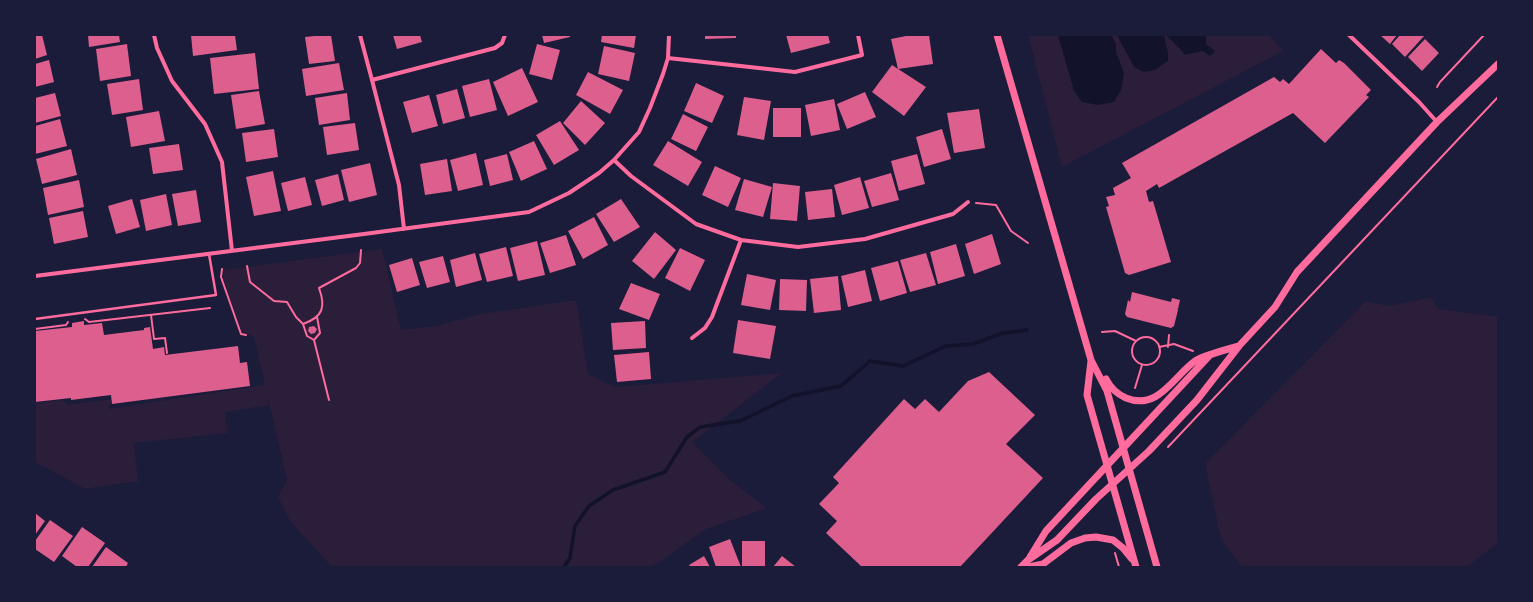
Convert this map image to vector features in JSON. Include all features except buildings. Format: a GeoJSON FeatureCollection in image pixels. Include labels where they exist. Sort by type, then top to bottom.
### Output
{"type":"FeatureCollection","features":[{"type":"Feature","properties":{"kind":"main road"},"geometry":{"type":"LineString","coordinates":[[997,35],[1091,360],[1107,390],[1157,567]]}},
{"type":"Feature","properties":{"kind":"main road"},"geometry":{"type":"LineString","coordinates":[[1021,567],[1029,563],[1057,540],[1148,451],[1197,400],[1239,346],[1275,307],[1297,272],[1437,122],[1498,64]]}},
{"type":"Feature","properties":{"kind":"main road"},"geometry":{"type":"LineString","coordinates":[[1085,340],[1109,385],[1121,396],[1132,400],[1147,400],[1161,394],[1196,360],[1239,346]]}},
{"type":"Feature","properties":{"kind":"main road"},"geometry":{"type":"LineString","coordinates":[[1029,563],[1046,531],[1209,356]]}},
{"type":"Feature","properties":{"kind":"main road"},"geometry":{"type":"LineString","coordinates":[[1091,360],[1087,396],[1108,465],[1135,566]]}},
{"type":"Feature","properties":{"kind":"main road"},"geometry":{"type":"LineString","coordinates":[[1029,563],[1043,564],[1071,543],[1085,538],[1096,537],[1109,538],[1118,543],[1135,566]]}},
{"type":"Feature","properties":{"kind":"street"},"geometry":{"type":"LineString","coordinates":[[154,35],[157,48],[172,81],[205,124],[222,162],[232,251]]}},
{"type":"Feature","properties":{"kind":"street"},"geometry":{"type":"LineString","coordinates":[[360,35],[399,185],[404,229]]}},
{"type":"Feature","properties":{"kind":"street"},"geometry":{"type":"LineString","coordinates":[[372,80],[494,48],[502,43],[505,35]]}},
{"type":"Feature","properties":{"kind":"street"},"geometry":{"type":"LineString","coordinates":[[35,276],[529,212],[569,193],[599,173],[614,160],[639,132],[650,108],[668,58],[669,35]]}},
{"type":"Feature","properties":{"kind":"street"},"geometry":{"type":"LineString","coordinates":[[668,58],[795,72],[862,55],[858,35]]}},
{"type":"Feature","properties":{"kind":"street"},"geometry":{"type":"LineString","coordinates":[[1349,35],[1419,102],[1437,122]]}},
{"type":"Feature","properties":{"kind":"street"},"geometry":{"type":"LineString","coordinates":[[614,160],[631,176],[696,224],[742,240],[798,247],[865,239],[953,214],[968,202]]}},
{"type":"Feature","properties":{"kind":"street"},"geometry":{"type":"LineString","coordinates":[[692,338],[704,328],[712,317],[742,240]]}},
{"type":"Feature","properties":{"kind":"lane"},"geometry":{"type":"LineString","coordinates":[[35,319],[216,295],[209,254]]}},
{"type":"Feature","properties":{"kind":"path"},"geometry":{"type":"LineString","coordinates":[[1437,87],[1484,35]]}},
{"type":"Feature","properties":{"kind":"path"},"geometry":{"type":"LineString","coordinates":[[1168,447],[1498,97]]}},
{"type":"Feature","properties":{"kind":"path"},"geometry":{"type":"LineString","coordinates":[[968,202],[996,205],[1010,231],[1028,243]]}},
{"type":"Feature","properties":{"kind":"path"},"geometry":{"type":"LineString","coordinates":[[303,324],[317,317],[322,310],[323,304],[319,288],[356,268],[360,263],[361,250]]}},
{"type":"Feature","properties":{"kind":"path"},"geometry":{"type":"LineString","coordinates":[[247,266],[250,282],[274,301],[287,302],[303,324],[307,336],[314,340],[329,400]]}},
{"type":"Feature","properties":{"kind":"path"},"geometry":{"type":"LineString","coordinates":[[222,269],[221,277],[241,334],[246,335]]}},
{"type":"Feature","properties":{"kind":"path"},"geometry":{"type":"LineString","coordinates":[[84,318],[89,322],[210,308]]}},
{"type":"Feature","properties":{"kind":"path"},"geometry":{"type":"LineString","coordinates":[[151,315],[154,339],[165,338],[167,353]]}},
{"type":"Feature","properties":{"kind":"path"},"geometry":{"type":"LineString","coordinates":[[314,340],[320,333],[317,317]]}},
{"type":"Feature","properties":{"kind":"path"},"geometry":{"type":"LineString","coordinates":[[35,329],[66,325],[71,320]]}},
{"type":"Feature","properties":{"kind":"path"},"geometry":{"type":"LineString","coordinates":[[1102,332],[1116,331],[1136,341]]}},
{"type":"Feature","properties":{"kind":"path"},"geometry":{"type":"LineString","coordinates":[[1168,346],[1169,335]]}},
{"type":"Feature","properties":{"kind":"path"},"geometry":{"type":"LineString","coordinates":[[1149,337],[1157,343],[1160,351],[1157,359],[1151,364],[1142,365],[1135,361],[1132,353],[1133,344],[1136,341],[1140,338],[1149,337]]}},
{"type":"Feature","properties":{"kind":"path"},"geometry":{"type":"LineString","coordinates":[[1159,347],[1174,344],[1193,351]]}},
{"type":"Feature","properties":{"kind":"path"},"geometry":{"type":"LineString","coordinates":[[1135,388],[1142,365]]}},
{"type":"Feature","properties":{"kind":"path"},"geometry":{"type":"LineString","coordinates":[[1111,548],[1115,552],[1119,567]]}},
{"type":"Feature","properties":{"kind":"shaded area"},"geometry":{"type":"Polygon","coordinates":[[[1028,35],[1269,35],[1283,51],[1062,167],[1028,35]]]}},
{"type":"Feature","properties":{"kind":"shaded area"},"geometry":{"type":"Polygon","coordinates":[[[1058,35],[1111,35],[1116,44],[1116,52],[1124,73],[1121,90],[1114,102],[1098,105],[1082,102],[1074,91],[1058,35]]]}},
{"type":"Feature","properties":{"kind":"shaded area"},"geometry":{"type":"Polygon","coordinates":[[[1117,35],[1164,35],[1168,53],[1168,61],[1155,70],[1144,72],[1134,67],[1117,35]]]}},
{"type":"Feature","properties":{"kind":"shaded area"},"geometry":{"type":"Polygon","coordinates":[[[1166,35],[1206,35],[1206,44],[1215,51],[1210,56],[1203,51],[1184,55],[1183,52],[1166,35]]]}},
{"type":"Feature","properties":{"kind":"shaded area"},"geometry":{"type":"Polygon","coordinates":[[[382,249],[401,330],[437,326],[480,314],[576,300],[588,374],[615,387],[782,373],[692,442],[730,480],[767,508],[706,529],[652,567],[332,567],[290,521],[278,497],[287,480],[267,394],[269,405],[225,412],[228,433],[134,443],[138,482],[85,489],[37,463],[35,459],[35,403],[63,400],[68,405],[112,399],[108,409],[265,385],[254,337],[241,331],[224,280],[224,270],[382,249]]]}},
{"type":"Feature","properties":{"kind":"shaded area"},"geometry":{"type":"Polygon","coordinates":[[[1431,297],[1438,309],[1498,317],[1498,543],[1466,567],[1242,567],[1221,539],[1205,464],[1366,301],[1389,306],[1431,297]]]}},
{"type":"Feature","properties":{"kind":"waterway"},"geometry":{"type":"LineString","coordinates":[[564,567],[570,558],[575,526],[589,506],[613,490],[665,472],[687,437],[700,427],[740,421],[792,396],[841,386],[870,361],[903,366],[946,346],[973,344],[1003,333],[1027,330]]}}]}
